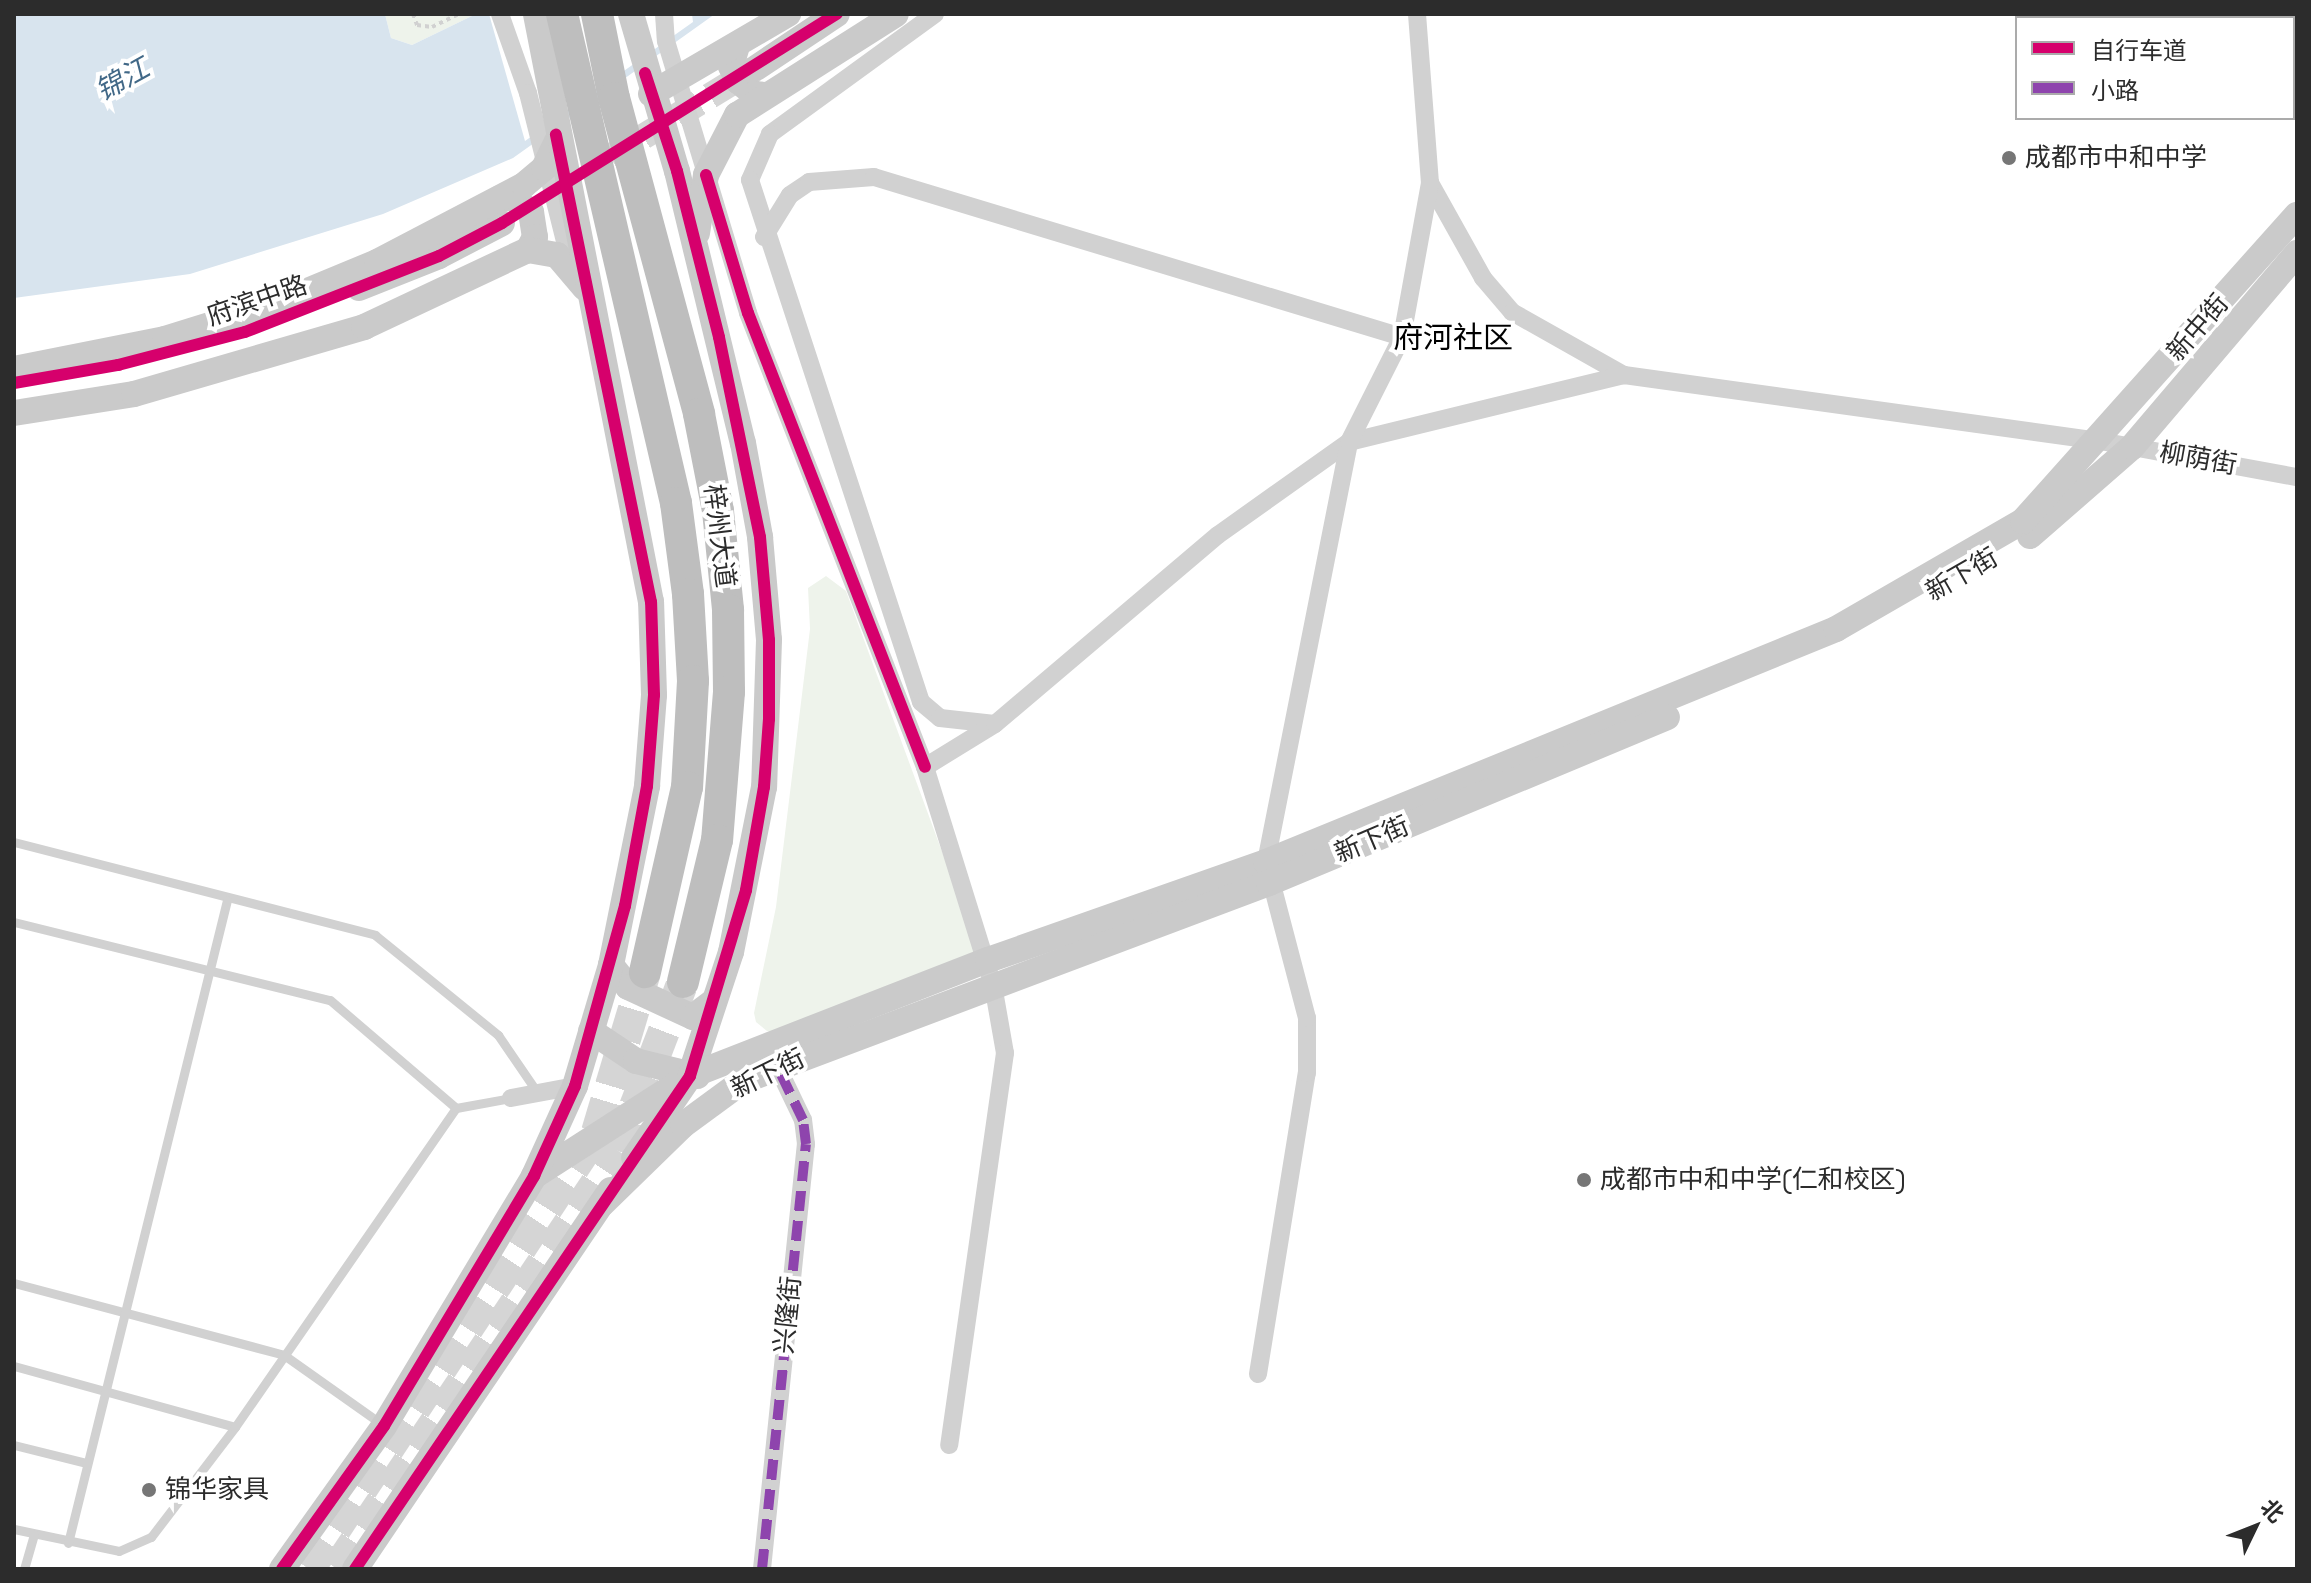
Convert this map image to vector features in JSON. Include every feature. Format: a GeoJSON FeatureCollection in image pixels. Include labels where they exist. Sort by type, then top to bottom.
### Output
{"type":"FeatureCollection","features":[{"type":"Feature","properties":{"kind":"highway","name":"梓州大道"},"geometry":{"type":"LineString","coordinates":[[562,14],[666,456],[688,594],[693,681],[687,787],[645,972]]}},
{"type":"Feature","properties":{"kind":"highway","name":"梓州大道"},"geometry":{"type":"LineString","coordinates":[[597,14],[614,98],[699,414],[718,511],[728,610],[729,692],[717,840],[683,982]]}},
{"type":"Feature","properties":{"kind":"main road"},"geometry":{"type":"LineString","coordinates":[[282,1569],[384,1426],[534,1176],[575,1086],[611,965],[647,786],[654,695],[651,602],[590,296],[549,147],[536,14]]}},
{"type":"Feature","properties":{"kind":"main road"},"geometry":{"type":"LineString","coordinates":[[355,1569],[690,1076],[746,890],[764,787],[769,640],[760,537],[743,443],[695,244],[631,14]]}},
{"type":"Feature","properties":{"kind":"main road"},"geometry":{"type":"LineString","coordinates":[[648,84],[678,82],[788,14]]}},
{"type":"Feature","properties":{"kind":"main road"},"geometry":{"type":"LineString","coordinates":[[756,68],[837,14]]}},
{"type":"Feature","properties":{"kind":"main road"},"geometry":{"type":"LineString","coordinates":[[695,244],[706,175],[725,129],[766,95],[896,14]]}},
{"type":"Feature","properties":{"kind":"main road"},"geometry":{"type":"LineString","coordinates":[[737,46],[731,66],[738,81],[754,94],[766,95]]}},
{"type":"Feature","properties":{"kind":"main road"},"geometry":{"type":"LineString","coordinates":[[501,211],[549,147]]}},
{"type":"Feature","properties":{"kind":"main road"},"geometry":{"type":"LineString","coordinates":[[14,369],[165,339],[271,306],[501,211],[513,198],[531,212],[535,237],[528,250]]}},
{"type":"Feature","properties":{"kind":"main road","name":"府滨中路"},"geometry":{"type":"LineString","coordinates":[[14,383],[118,365],[245,332],[439,256],[501,211]]}},
{"type":"Feature","properties":{"kind":"main road","name":"新中街"},"geometry":{"type":"LineString","coordinates":[[2100,441],[2297,215]]}},
{"type":"Feature","properties":{"kind":"main road"},"geometry":{"type":"LineString","coordinates":[[14,413],[134,394],[364,327],[528,250],[557,255],[572,269],[590,296]]}},
{"type":"Feature","properties":{"kind":"main road","name":"新中街"},"geometry":{"type":"LineString","coordinates":[[2132,447],[2297,253]]}},
{"type":"Feature","properties":{"kind":"main road","name":"新下街"},"geometry":{"type":"LineString","coordinates":[[1268,872],[1836,629],[2023,521],[2100,441]]}},
{"type":"Feature","properties":{"kind":"main road","name":"新下街"},"geometry":{"type":"LineString","coordinates":[[534,1176],[690,1076],[990,973],[1268,872],[1842,644],[2030,536],[2132,447]]}},
{"type":"Feature","properties":{"kind":"main road"},"geometry":{"type":"LineString","coordinates":[[611,965],[628,987],[693,1017],[713,1002]]}},
{"type":"Feature","properties":{"kind":"main road","name":"新下街"},"geometry":{"type":"LineString","coordinates":[[602,1204],[683,1125],[743,1081],[990,973]]}},
{"type":"Feature","properties":{"kind":"main road"},"geometry":{"type":"LineString","coordinates":[[591,1031],[636,1061],[690,1076],[743,1081]]}},
{"type":"Feature","properties":{"kind":"street"},"geometry":{"type":"LineString","coordinates":[[500,14],[549,147],[572,269]]}},
{"type":"Feature","properties":{"kind":"street"},"geometry":{"type":"LineString","coordinates":[[664,14],[666,41],[748,313],[925,767],[990,973],[1005,1053],[949,1445]]}},
{"type":"Feature","properties":{"kind":"street"},"geometry":{"type":"LineString","coordinates":[[935,14],[770,134],[750,180],[764,237],[921,702],[940,718],[995,724]]}},
{"type":"Feature","properties":{"kind":"street"},"geometry":{"type":"LineString","coordinates":[[1258,1374],[1307,1073],[1307,1018],[1268,872],[1349,442],[1402,337],[1430,183],[1417,14]]}},
{"type":"Feature","properties":{"kind":"street"},"geometry":{"type":"LineString","coordinates":[[764,237],[790,195],[809,182],[874,177],[1402,337]]}},
{"type":"Feature","properties":{"kind":"street"},"geometry":{"type":"LineString","coordinates":[[1430,183],[1483,278],[1512,312],[1624,375]]}},
{"type":"Feature","properties":{"kind":"street"},"geometry":{"type":"LineString","coordinates":[[925,767],[995,724],[1218,535],[1349,442],[1624,375]]}},
{"type":"Feature","properties":{"kind":"street","name":"柳荫街"},"geometry":{"type":"LineString","coordinates":[[1624,375],[2100,441],[2297,477]]}},
{"type":"Feature","properties":{"kind":"street","name":"兴隆街"},"geometry":{"type":"LineString","coordinates":[[762,1569],[806,1144],[803,1120],[777,1066]]}},
{"type":"Feature","properties":{"kind":"street"},"geometry":{"type":"LineString","coordinates":[[511,1098],[575,1086]]}},
{"type":"Feature","properties":{"kind":"lane"},"geometry":{"type":"LineString","coordinates":[[14,842],[227,900],[375,935],[498,1035],[538,1094]]}},
{"type":"Feature","properties":{"kind":"lane"},"geometry":{"type":"LineString","coordinates":[[68,1543],[227,900]]}},
{"type":"Feature","properties":{"kind":"lane"},"geometry":{"type":"LineString","coordinates":[[14,922],[330,1000],[456,1108]]}},
{"type":"Feature","properties":{"kind":"lane"},"geometry":{"type":"LineString","coordinates":[[14,1529],[68,1543],[119,1551],[151,1537],[235,1427],[456,1108],[511,1098]]}},
{"type":"Feature","properties":{"kind":"lane"},"geometry":{"type":"LineString","coordinates":[[14,1283],[284,1355],[384,1426]]}},
{"type":"Feature","properties":{"kind":"lane"},"geometry":{"type":"LineString","coordinates":[[14,1366],[235,1427]]}},
{"type":"Feature","properties":{"kind":"lane"},"geometry":{"type":"LineString","coordinates":[[14,1445],[87,1463]]}},
{"type":"Feature","properties":{"kind":"lane"},"geometry":{"type":"LineString","coordinates":[[24,1569],[34,1534]]}},
{"type":"Feature","properties":{"kind":"path"},"geometry":{"type":"LineString","coordinates":[[413,14],[417,25],[432,27],[459,14]]}},
{"type":"Feature","properties":{"kind":"shaded area"},"geometry":{"type":"Polygon","coordinates":[[[385,14],[476,14],[412,45],[391,38],[385,14]]]}},
{"type":"Feature","properties":{"kind":"shaded area"},"geometry":{"type":"Polygon","coordinates":[[[826,576],[846,591],[979,952],[780,1033],[767,1031],[756,1022],[754,1013],[776,907],[810,629],[808,588],[826,576]]]}},
{"type":"Feature","properties":{"kind":"water","name":"锦江"},"geometry":{"type":"Polygon","coordinates":[[[14,14],[385,14],[391,38],[412,45],[476,14],[715,14],[513,158],[383,214],[190,274],[14,298],[14,14]]]}},
{"type":"Feature","properties":{"kind":"pier"},"geometry":{"type":"Polygon","coordinates":[[[489,14],[692,14],[693,22],[525,141],[489,14]]]}},
{"type":"Feature","properties":{"kind":"tunnel"},"geometry":{"type":"LineString","coordinates":[[610,157],[754,69]]}},
{"type":"Feature","properties":{"kind":"tunnel"},"geometry":{"type":"LineString","coordinates":[[309,1569],[597,1132],[645,972]]}},
{"type":"Feature","properties":{"kind":"tunnel"},"geometry":{"type":"LineString","coordinates":[[337,1569],[618,1151],[683,982]]}},
{"type":"Feature","properties":{"kind":"marked path"},"geometry":{"type":"LineString","coordinates":[[762,1569],[806,1144],[803,1120],[777,1066]]}},
{"type":"Feature","properties":{"kind":"cycle path"},"geometry":{"type":"LineString","coordinates":[[14,383],[118,365],[245,332],[439,256],[502,223],[837,14]]}},
{"type":"Feature","properties":{"kind":"cycle path"},"geometry":{"type":"LineString","coordinates":[[355,1569],[690,1076],[746,890],[764,787],[769,719],[769,640],[760,537],[719,337],[677,171],[645,73]]}},
{"type":"Feature","properties":{"kind":"cycle path"},"geometry":{"type":"LineString","coordinates":[[282,1569],[384,1426],[534,1176],[575,1086],[625,906],[647,786],[654,695],[651,602],[556,135]]}},
{"type":"Feature","properties":{"kind":"cycle path"},"geometry":{"type":"LineString","coordinates":[[706,175],[748,313],[925,767]]}},
{"type":"Feature","properties":{"kind":"place","name":"成都市中和中学"},"geometry":{"type":"Point","coordinates":[2009,158]}},
{"type":"Feature","properties":{"kind":"place","name":"成都市中和中学(仁和校区)"},"geometry":{"type":"Point","coordinates":[1584,1180]}},
{"type":"Feature","properties":{"kind":"place","name":"锦华家具"},"geometry":{"type":"Point","coordinates":[149,1490]}},
{"type":"Feature","properties":{"kind":"district","name":"府河社区"},"geometry":{"type":"Point","coordinates":[1453,338]}}]}
